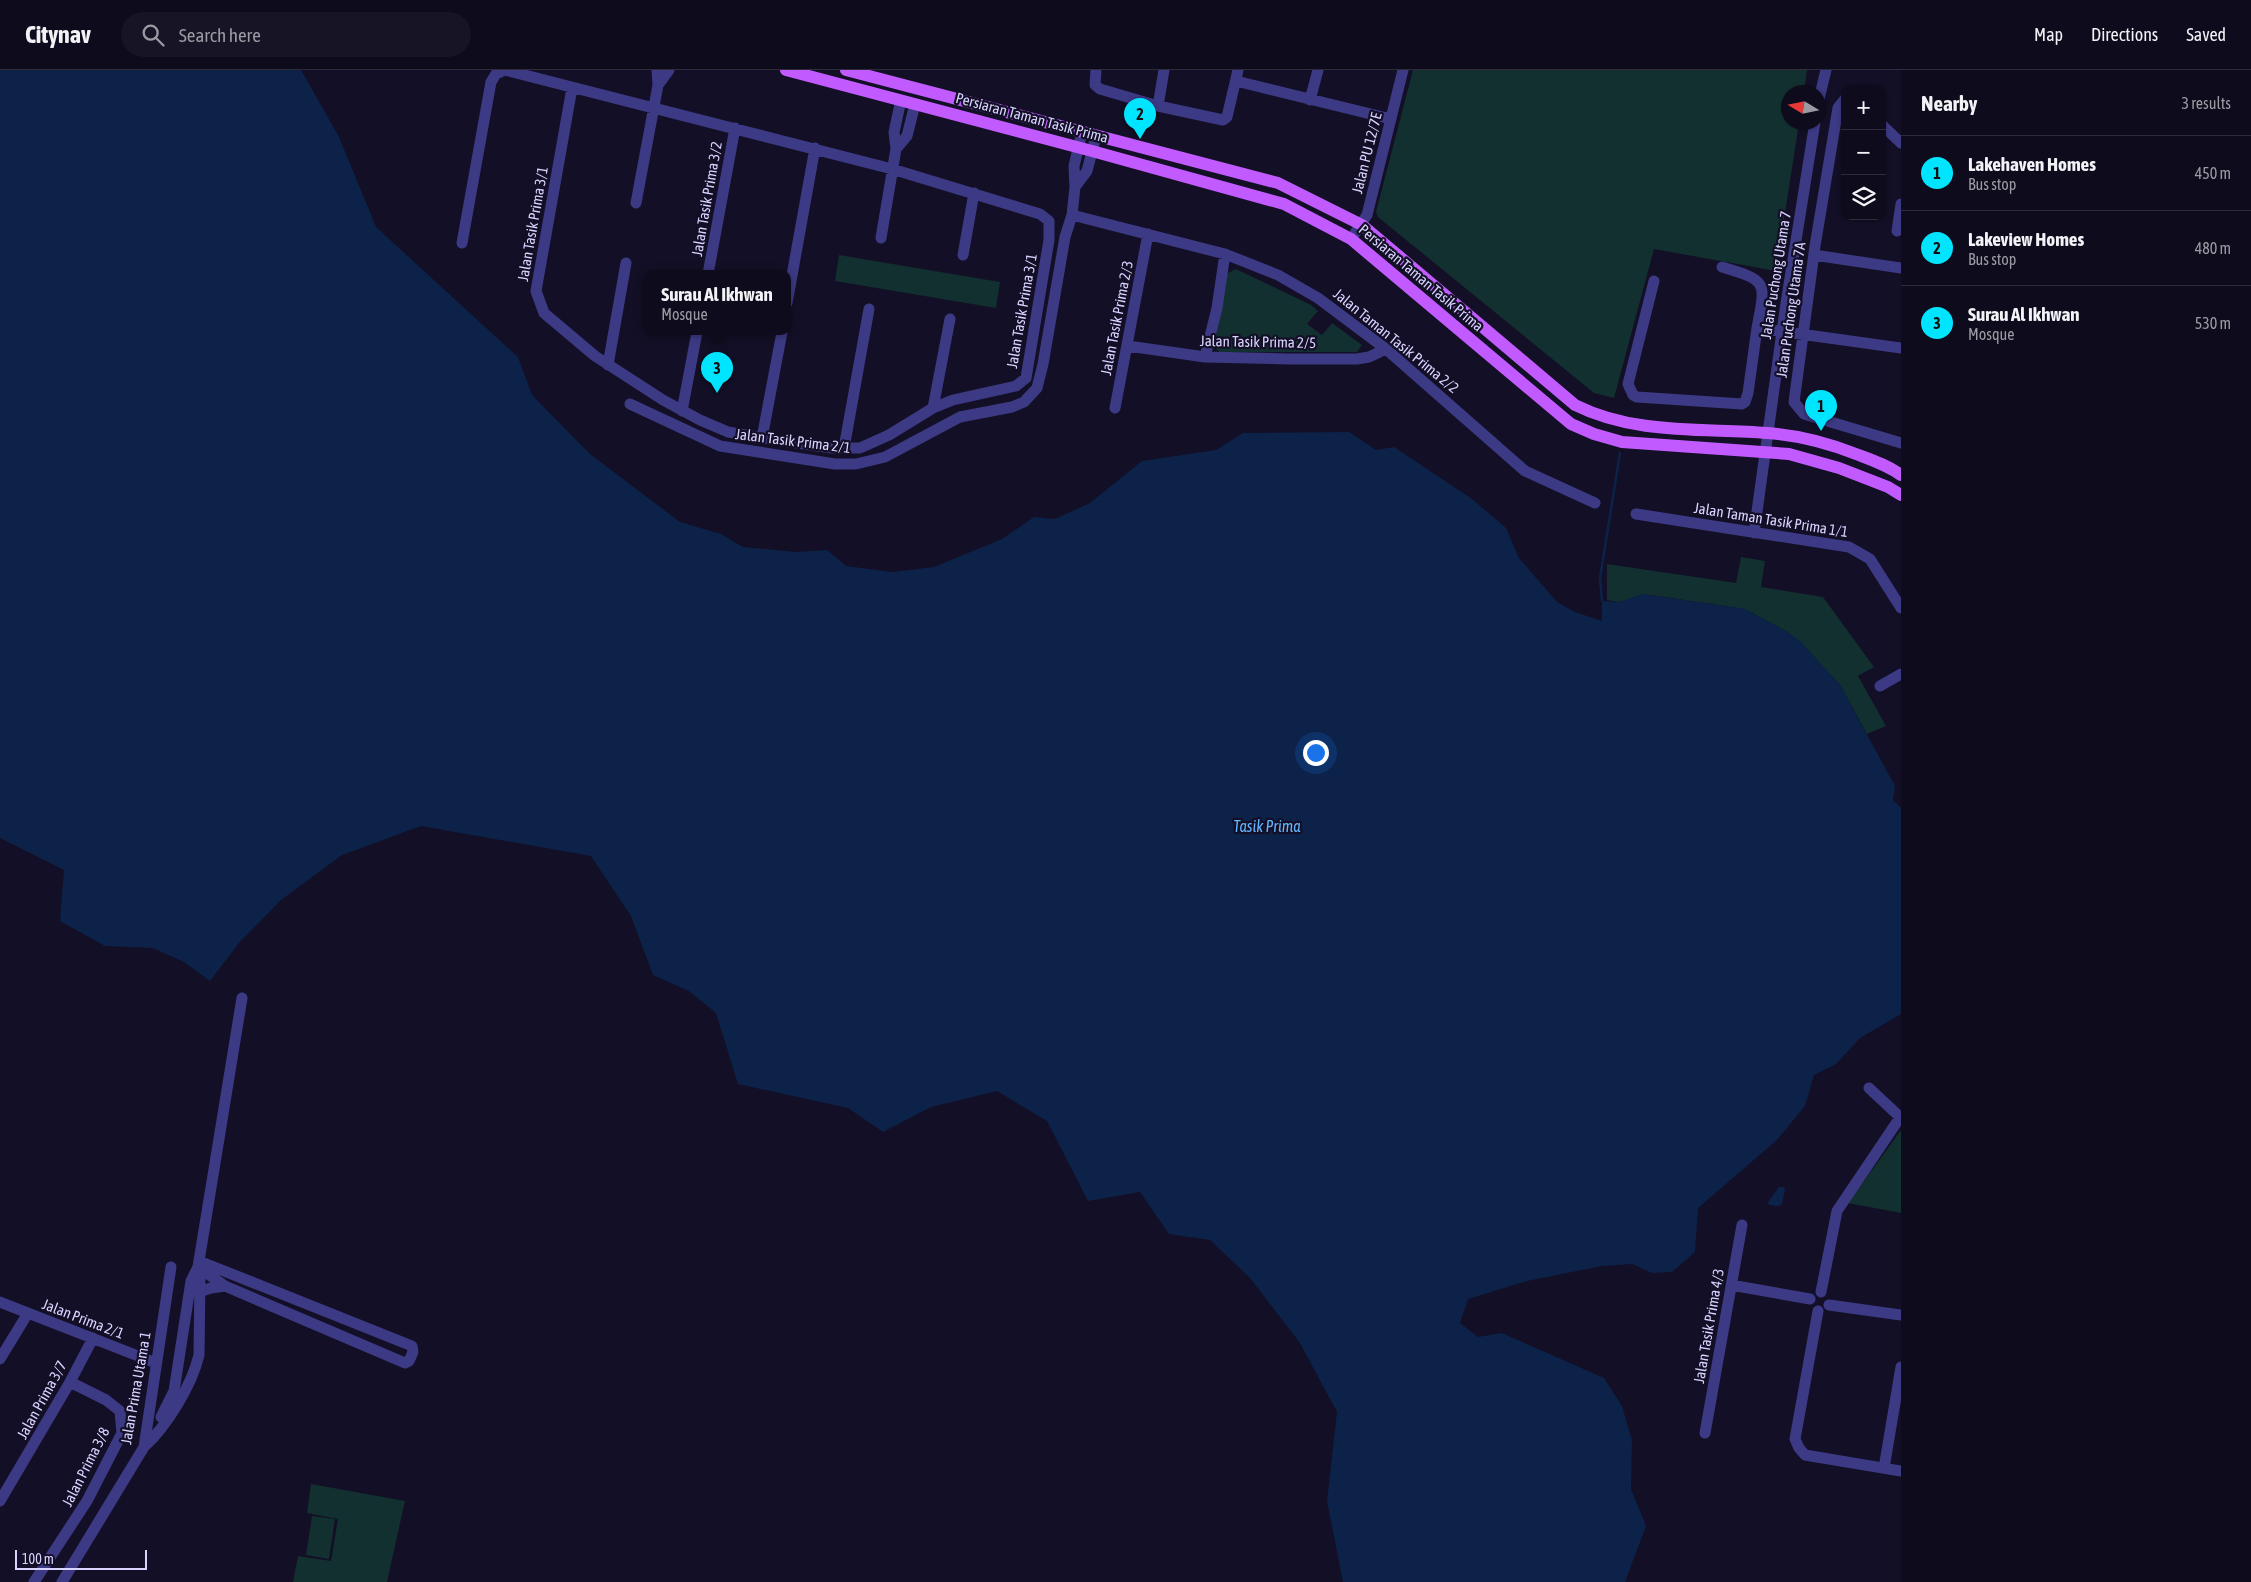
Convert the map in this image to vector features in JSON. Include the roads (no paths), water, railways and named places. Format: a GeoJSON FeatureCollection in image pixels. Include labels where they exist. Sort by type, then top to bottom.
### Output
{"type":"FeatureCollection","features":[{"type":"Feature","properties":{"kind":"main road","name":"Persiaran Taman Tasik Prima"},"geometry":{"type":"LineString","coordinates":[[786,70],[1078,147],[1284,204],[1351,239],[1571,424],[1594,434],[1622,442],[1789,454],[1838,468],[1888,487],[1901,495]]}},
{"type":"Feature","properties":{"kind":"main road","name":"Persiaran Taman Tasik Prima"},"geometry":{"type":"LineString","coordinates":[[846,70],[1278,183],[1362,225],[1576,405],[1584,409],[1624,422],[1663,429],[1768,433],[1796,437],[1843,449],[1890,467],[1901,475]]}},
{"type":"Feature","properties":{"kind":"street","name":"Jalan Tasik Prima 3/1"},"geometry":{"type":"LineString","coordinates":[[462,243],[492,82],[496,74],[505,70],[815,148],[974,193],[1040,214],[1049,222],[1049,240],[1026,378],[1016,386],[953,400],[933,408],[890,435],[860,448],[844,448],[728,432],[682,411],[608,365],[544,313],[536,292],[572,88]]}},
{"type":"Feature","properties":{"kind":"street"},"geometry":{"type":"LineString","coordinates":[[636,202],[658,85],[657,70]]}},
{"type":"Feature","properties":{"kind":"street"},"geometry":{"type":"LineString","coordinates":[[658,85],[669,70]]}},
{"type":"Feature","properties":{"kind":"street"},"geometry":{"type":"LineString","coordinates":[[1096,70],[1095,85],[1100,89],[1158,106],[1223,120],[1227,117],[1237,75],[1310,100],[1391,119]]}},
{"type":"Feature","properties":{"kind":"street"},"geometry":{"type":"LineString","coordinates":[[1158,106],[1164,70]]}},
{"type":"Feature","properties":{"kind":"street"},"geometry":{"type":"LineString","coordinates":[[1310,100],[1318,70]]}},
{"type":"Feature","properties":{"kind":"street","name":"Jalan PU 12/7E"},"geometry":{"type":"LineString","coordinates":[[1351,239],[1362,225],[1367,214],[1403,70]]}},
{"type":"Feature","properties":{"kind":"street"},"geometry":{"type":"LineString","coordinates":[[1822,85],[1826,70]]}},
{"type":"Feature","properties":{"kind":"street"},"geometry":{"type":"LineString","coordinates":[[881,238],[896,149],[894,132],[902,100]]}},
{"type":"Feature","properties":{"kind":"street"},"geometry":{"type":"LineString","coordinates":[[1826,101],[1841,103]]}},
{"type":"Feature","properties":{"kind":"street","name":"Jalan Puchong Utama 7A"},"geometry":{"type":"LineString","coordinates":[[1841,103],[1814,256],[1794,402],[1804,414],[1901,442]]}},
{"type":"Feature","properties":{"kind":"street"},"geometry":{"type":"LineString","coordinates":[[896,149],[907,136],[915,104]]}},
{"type":"Feature","properties":{"kind":"street","name":"Jalan Tasik Prima 3/2"},"geometry":{"type":"LineString","coordinates":[[709,270],[735,128]]}},
{"type":"Feature","properties":{"kind":"street"},"geometry":{"type":"LineString","coordinates":[[1886,129],[1901,143]]}},
{"type":"Feature","properties":{"kind":"street","name":"Jalan Puchong Utama 7"},"geometry":{"type":"LineString","coordinates":[[1754,532],[1782,331],[1814,130]]}},
{"type":"Feature","properties":{"kind":"street","name":"Jalan Tasik Prima 2/1"},"geometry":{"type":"LineString","coordinates":[[630,404],[720,446],[834,464],[856,464],[885,457],[960,417],[1018,405],[1024,402],[1037,388],[1044,364],[1065,238],[1072,215],[1076,187],[1074,166],[1082,132]]}},
{"type":"Feature","properties":{"kind":"street","name":"Jalan Tasik Prima 2/1"},"geometry":{"type":"LineString","coordinates":[[1076,187],[1087,171],[1096,136]]}},
{"type":"Feature","properties":{"kind":"street"},"geometry":{"type":"LineString","coordinates":[[791,280],[815,148]]}},
{"type":"Feature","properties":{"kind":"street"},"geometry":{"type":"LineString","coordinates":[[963,255],[974,193]]}},
{"type":"Feature","properties":{"kind":"street"},"geometry":{"type":"LineString","coordinates":[[1897,231],[1901,204]]}},
{"type":"Feature","properties":{"kind":"street","name":"Jalan Taman Tasik Prima 2/2"},"geometry":{"type":"LineString","coordinates":[[1072,215],[1225,254],[1249,261],[1278,275],[1318,298],[1386,349],[1525,472],[1595,503]]}},
{"type":"Feature","properties":{"kind":"street","name":"Jalan Tasik Prima 2/3"},"geometry":{"type":"LineString","coordinates":[[1115,408],[1148,234]]}},
{"type":"Feature","properties":{"kind":"street"},"geometry":{"type":"LineString","coordinates":[[1205,357],[1217,308],[1225,254]]}},
{"type":"Feature","properties":{"kind":"street"},"geometry":{"type":"LineString","coordinates":[[1814,256],[1901,268]]}},
{"type":"Feature","properties":{"kind":"street"},"geometry":{"type":"LineString","coordinates":[[608,365],[626,263]]}},
{"type":"Feature","properties":{"kind":"street"},"geometry":{"type":"LineString","coordinates":[[1654,281],[1628,384],[1633,395],[1637,397],[1742,404],[1745,402],[1748,394],[1763,290],[1758,280],[1722,267]]}},
{"type":"Feature","properties":{"kind":"street"},"geometry":{"type":"LineString","coordinates":[[844,448],[869,309]]}},
{"type":"Feature","properties":{"kind":"street"},"geometry":{"type":"LineString","coordinates":[[933,408],[950,319]]}},
{"type":"Feature","properties":{"kind":"street"},"geometry":{"type":"LineString","coordinates":[[1757,328],[1901,348]]}},
{"type":"Feature","properties":{"kind":"street"},"geometry":{"type":"LineString","coordinates":[[682,411],[696,335]]}},
{"type":"Feature","properties":{"kind":"street"},"geometry":{"type":"LineString","coordinates":[[762,438],[781,335]]}},
{"type":"Feature","properties":{"kind":"street","name":"Jalan Tasik Prima 2/5"},"geometry":{"type":"LineString","coordinates":[[1128,346],[1205,357],[1357,358],[1369,357],[1386,349]]}},
{"type":"Feature","properties":{"kind":"street","name":"Jalan Taman Tasik Prima 1/1"},"geometry":{"type":"LineString","coordinates":[[1636,514],[1849,546],[1870,559],[1901,608]]}},
{"type":"Feature","properties":{"kind":"street"},"geometry":{"type":"LineString","coordinates":[[1880,686],[1901,674]]}},
{"type":"Feature","properties":{"kind":"street"},"geometry":{"type":"LineString","coordinates":[[144,1447],[162,1428],[196,1368],[200,1338],[199,1264],[242,998]]}},
{"type":"Feature","properties":{"kind":"street"},"geometry":{"type":"LineString","coordinates":[[1821,1292],[1837,1211],[1900,1117],[1869,1088]]}},
{"type":"Feature","properties":{"kind":"street","name":"Jalan Tasik Prima 4/3"},"geometry":{"type":"LineString","coordinates":[[1705,1433],[1742,1224]]}},
{"type":"Feature","properties":{"kind":"street"},"geometry":{"type":"LineString","coordinates":[[199,1264],[412,1346],[413,1352],[409,1361],[405,1362],[225,1286],[199,1264]]}},
{"type":"Feature","properties":{"kind":"street"},"geometry":{"type":"LineString","coordinates":[[146,1429],[156,1425],[174,1391],[191,1281],[199,1264]]}},
{"type":"Feature","properties":{"kind":"street","name":"Jalan Prima Utama 1"},"geometry":{"type":"LineString","coordinates":[[62,1582],[144,1447],[171,1267]]}},
{"type":"Feature","properties":{"kind":"street"},"geometry":{"type":"LineString","coordinates":[[1731,1285],[1810,1299]]}},
{"type":"Feature","properties":{"kind":"street"},"geometry":{"type":"LineString","coordinates":[[199,1292],[225,1286]]}},
{"type":"Feature","properties":{"kind":"street"},"geometry":{"type":"LineString","coordinates":[[1821,1292],[1829,1298],[1829,1305],[1825,1310],[1818,1311],[1811,1306],[1810,1299],[1813,1294],[1821,1292]]}},
{"type":"Feature","properties":{"kind":"street","name":"Jalan Prima 2/1"},"geometry":{"type":"LineString","coordinates":[[0,1302],[156,1363]]}},
{"type":"Feature","properties":{"kind":"street"},"geometry":{"type":"LineString","coordinates":[[1829,1305],[1901,1315]]}},
{"type":"Feature","properties":{"kind":"street"},"geometry":{"type":"LineString","coordinates":[[1818,1311],[1795,1439],[1798,1448],[1806,1455],[1901,1471]]}},
{"type":"Feature","properties":{"kind":"street"},"geometry":{"type":"LineString","coordinates":[[0,1359],[28,1313]]}},
{"type":"Feature","properties":{"kind":"street","name":"Jalan Prima 3/7"},"geometry":{"type":"LineString","coordinates":[[0,1501],[70,1382],[93,1338]]}},
{"type":"Feature","properties":{"kind":"street"},"geometry":{"type":"LineString","coordinates":[[1884,1468],[1901,1367]]}},
{"type":"Feature","properties":{"kind":"street","name":"Jalan Prima 3/8"},"geometry":{"type":"LineString","coordinates":[[34,1582],[88,1501],[122,1433],[120,1411],[106,1400],[70,1382]]}},
{"type":"Feature","properties":{"kind":"water","name":"Tasik Prima"},"geometry":{"type":"Polygon","coordinates":[[[0,70],[301,70],[339,137],[376,227],[518,357],[532,395],[590,454],[680,522],[721,534],[743,547],[796,552],[827,550],[846,566],[892,572],[934,567],[1002,539],[1034,517],[1055,519],[1090,503],[1142,461],[1216,450],[1243,433],[1349,432],[1376,450],[1394,447],[1472,499],[1506,528],[1519,558],[1557,602],[1575,612],[1602,621],[1602,601],[1619,602],[1643,594],[1745,609],[1789,633],[1801,642],[1840,685],[1895,786],[1893,800],[1901,808],[1901,1014],[1860,1038],[1836,1064],[1814,1075],[1805,1106],[1777,1140],[1698,1208],[1695,1252],[1672,1272],[1652,1273],[1632,1264],[1602,1266],[1527,1281],[1468,1299],[1460,1323],[1478,1337],[1502,1333],[1604,1378],[1622,1406],[1632,1440],[1631,1489],[1646,1526],[1625,1582],[1343,1582],[1327,1501],[1337,1412],[1300,1343],[1250,1278],[1210,1240],[1169,1234],[1140,1192],[1088,1201],[1047,1121],[997,1091],[931,1107],[883,1132],[848,1108],[738,1084],[716,1013],[689,991],[653,975],[631,916],[591,856],[421,826],[342,855],[281,900],[239,943],[210,981],[184,962],[153,948],[105,946],[60,921],[64,870],[0,838],[0,70]]]}},
{"type":"Feature","properties":{"kind":"water"},"geometry":{"type":"Polygon","coordinates":[[[1779,1187],[1784,1187],[1785,1190],[1782,1204],[1778,1206],[1769,1205],[1768,1202],[1779,1187]]]}},
{"type":"Feature","properties":{"kind":"waterway"},"geometry":{"type":"LineString","coordinates":[[1602,601],[1600,578],[1620,453]]}},
{"type":"Feature","properties":{"kind":"place","name":"Lakeview Homes"},"geometry":{"type":"Point","coordinates":[1140,139]}},
{"type":"Feature","properties":{"kind":"place","name":"Surau Al Ikhwan"},"geometry":{"type":"Point","coordinates":[717,393]}},
{"type":"Feature","properties":{"kind":"place","name":"Lakehaven Homes"},"geometry":{"type":"Point","coordinates":[1821,431]}}]}
